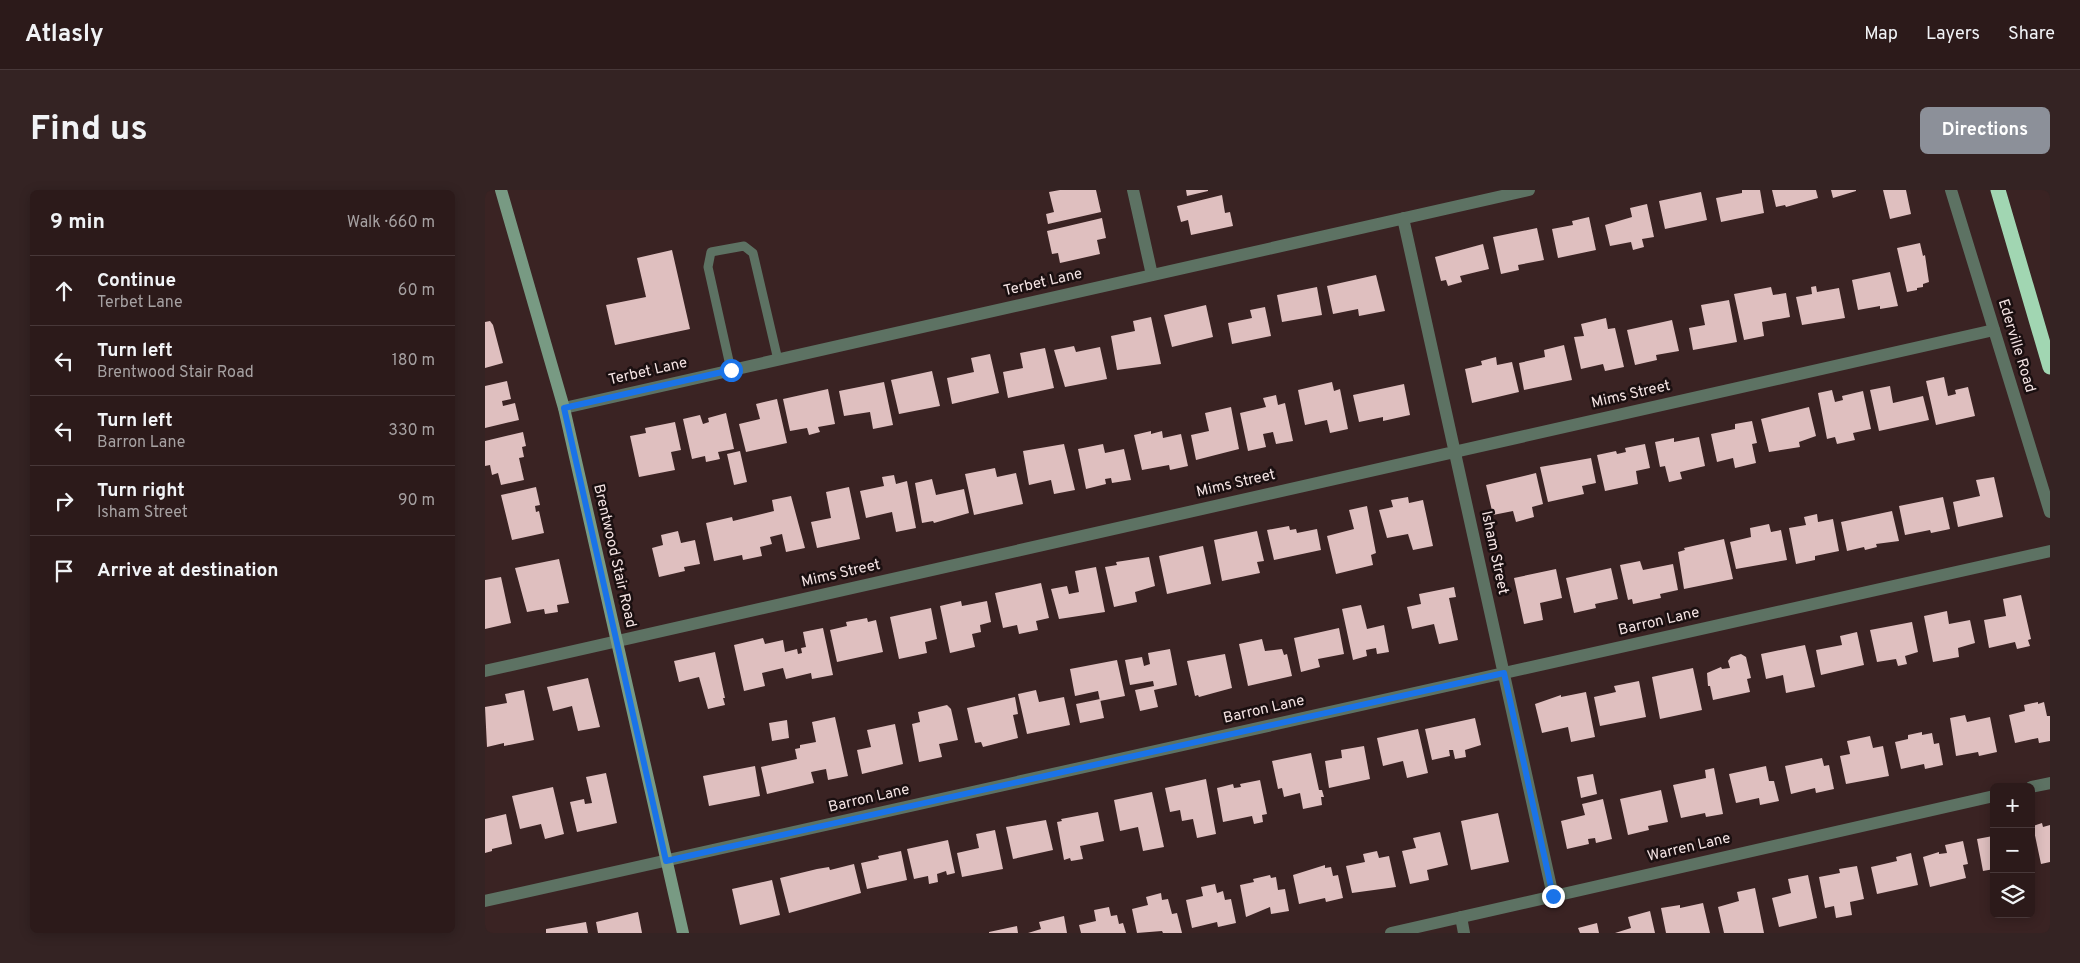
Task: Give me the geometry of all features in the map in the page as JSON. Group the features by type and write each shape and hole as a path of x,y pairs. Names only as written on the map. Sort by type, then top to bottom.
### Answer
{"highway":[{"path":"1998,190 2050,367"}],"main road":[{"name":"Brentwood Stair Road","path":"501,190 564,408 683,933"}],"street":[{"path":"1133,190 1152,275"},
{"name":"Terbet Lane","path":"564,408 1529,190"},
{"name":"Ederville Road","path":"1951,190 2050,512"},
{"name":"Isham Street","path":"1403,218 1553,896"},
{"name":"Mims Street","path":"485,670 1994,330"},
{"name":"Barron Lane","path":"485,901 2050,551"},
{"path":"2035,786 2050,783"},
{"name":"Warren Lane","path":"1391,933 1990,797"},
{"path":"1461,917 1464,933"}],"lane":[{"path":"731,370 708,267 711,252 744,246 753,253 778,360"}],"building":[{"path":"1060,190 1096,190 1101,212 1048,224 1046,214 1054,212 1049,192"},
{"path":"1186,190 1208,190 1208,191 1187,196"},
{"path":"1742,190 1760,190 1764,213 1721,222 1716,198 1742,193"},
{"path":"1772,190 1816,190 1818,198 1786,207 1785,205 1776,207"},
{"path":"1831,190 1856,190 1856,191 1833,198"},
{"path":"1883,190 1906,190 1911,214 1890,219"},
{"path":"1701,192 1707,220 1665,229 1659,201"},
{"path":"1222,195 1225,213 1230,212 1233,226 1191,235 1188,220 1181,222 1177,206"},
{"path":"1647,204 1654,237 1642,239 1644,247 1633,250 1631,242 1610,246 1605,225 1632,217 1630,208"},
{"path":"1589,217 1596,250 1558,258 1552,229 1573,225 1572,221"},
{"path":"1102,218 1106,238 1097,240 1100,254 1060,263 1058,253 1052,254 1047,231"},
{"path":"1537,228 1544,260 1518,265 1519,270 1501,274 1493,237"},
{"path":"1920,243 1923,256 1925,255 1929,282 1923,284 1923,287 1917,288 1917,290 1907,292 1897,248"},
{"path":"1483,244 1489,269 1460,276 1462,282 1448,286 1446,280 1441,281 1435,257"},
{"path":"672,250 690,329 615,345 606,305 646,297 637,258"},
{"path":"1890,272 1898,306 1880,309 1880,306 1858,310 1852,280"},
{"path":"1376,275 1385,311 1359,316 1358,309 1333,314 1327,286"},
{"path":"1816,286 1817,292 1839,288 1845,318 1802,325 1796,297 1812,294 1811,287"},
{"path":"1317,287 1322,315 1282,322 1277,295"},
{"path":"1771,287 1773,295 1786,293 1790,317 1762,322 1764,336 1744,340 1734,294"},
{"path":"1729,300 1737,342 1693,350 1689,328 1705,325 1701,305"},
{"path":"1206,305 1213,337 1172,347 1164,315"},
{"path":"1265,307 1271,336 1232,344 1228,323 1252,318 1250,310"},
{"path":"1151,317 1161,364 1117,370 1111,336 1135,331 1133,321"},
{"path":"1606,318 1608,329 1615,328 1624,367 1605,371 1603,364 1581,369 1574,337 1584,336 1581,324"},
{"path":"1672,320 1679,351 1656,355 1657,360 1635,365 1627,330"},
{"path":"490,321 493,325 503,363 485,368 485,322"},
{"path":"1564,345 1572,380 1524,390 1519,363 1545,357 1544,350"},
{"path":"1074,346 1076,352 1100,347 1107,379 1065,387 1054,350"},
{"path":"1045,348 1054,388 1008,398 1003,372 1023,368 1020,353"},
{"path":"990,354 999,393 952,404 947,378 974,372 971,358"},
{"path":"1496,357 1497,365 1512,362 1519,392 1472,403 1465,369 1482,365 1481,361"},
{"path":"932,371 940,406 899,414 891,380"},
{"path":"1944,377 1948,396 1956,394 1955,390 1968,387 1975,416 1936,425 1926,381"},
{"path":"507,381 511,399 502,401 503,406 515,403 519,420 485,428 485,386"},
{"path":"884,382 893,425 873,429 870,412 844,416 839,391"},
{"path":"1332,382 1334,391 1340,389 1348,429 1330,433 1327,420 1305,425 1298,390"},
{"path":"1404,384 1410,415 1383,421 1383,417 1359,422 1353,395"},
{"path":"1890,386 1893,403 1923,396 1929,420 1879,431 1870,390"},
{"path":"828,389 835,424 818,427 820,432 809,435 807,428 790,431 783,399"},
{"path":"1832,390 1835,402 1843,400 1842,396 1863,391 1871,429 1853,433 1855,440 1837,444 1835,437 1827,439 1818,393"},
{"path":"1276,395 1278,405 1285,403 1293,441 1276,444 1273,432 1263,434 1266,447 1248,451 1240,413 1266,407 1263,398"},
{"path":"777,399 787,443 746,452 739,424 760,419 756,404"},
{"path":"1231,407 1239,449 1196,460 1191,435 1209,431 1205,413"},
{"path":"1809,407 1816,436 1799,442 1800,447 1769,452 1761,419"},
{"path":"726,413 734,449 718,452 720,459 706,462 705,456 692,459 683,419 700,415 703,424 709,422 708,418"},
{"path":"1752,421 1757,443 1752,444 1756,463 1735,468 1733,458 1717,462 1711,434 1735,429 1735,424"},
{"path":"675,422 681,450 671,452 675,470 639,477 630,436 646,433 645,428"},
{"path":"1151,431 1151,434 1162,431 1163,438 1181,434 1188,466 1170,470 1169,465 1142,470 1134,435"},
{"path":"523,432 526,446 522,447 524,457 519,458 524,480 501,485 498,473 492,475 490,465 485,466 485,441"},
{"path":"1699,437 1705,466 1680,472 1682,479 1669,482 1665,466 1660,467 1655,442 1674,438 1674,442"},
{"path":"1064,444 1075,490 1054,494 1051,480 1029,485 1023,451"},
{"path":"1103,444 1105,453 1124,449 1131,480 1112,483 1111,478 1105,479 1106,484 1086,489 1078,449"},
{"path":"1645,444 1650,468 1636,471 1638,484 1605,491 1597,455 1616,451 1617,454 1626,452 1625,448"},
{"path":"740,451 747,482 734,485 727,454"},
{"path":"1591,458 1596,483 1582,486 1584,494 1548,502 1540,467"},
{"path":"995,468 997,477 1016,473 1023,504 974,515 965,474"},
{"path":"1536,473 1543,504 1532,507 1534,517 1516,522 1513,511 1493,515 1486,485"},
{"path":"894,475 896,484 907,481 916,528 896,532 892,512 866,518 860,491 884,486 882,477"},
{"path":"1994,477 2003,517 1958,527 1953,502 1980,496 1976,480"},
{"path":"932,479 936,495 964,489 969,513 934,523 933,521 922,523 915,483"},
{"path":"536,487 540,505 535,506 536,512 539,511 544,533 512,540 501,495"},
{"path":"849,487 860,539 817,548 811,522 831,518 826,492"},
{"path":"791,496 805,548 786,552 782,534 770,537 772,544 760,547 762,556 743,560 742,555 714,561 706,523 732,517 733,521 774,511 772,500"},
{"path":"1408,497 1409,503 1423,500 1433,546 1413,550 1408,534 1387,538 1379,510 1393,507 1391,500"},
{"path":"1943,497 1950,529 1931,533 1930,530 1905,535 1899,506"},
{"path":"1367,506 1376,553 1371,555 1373,565 1336,574 1327,536 1354,529 1349,510"},
{"path":"1892,511 1899,541 1876,544 1877,547 1865,550 1864,547 1847,551 1841,522"},
{"path":"1817,514 1818,522 1833,519 1839,551 1815,556 1815,560 1796,564 1789,528 1806,525 1804,517"},
{"path":"1769,524 1771,532 1781,530 1787,560 1736,569 1730,542 1751,537 1750,528"},
{"path":"1289,526 1290,530 1296,529 1297,533 1317,529 1321,550 1274,560 1267,530"},
{"path":"678,531 681,543 695,540 700,564 684,567 685,571 659,577 652,548 663,545 661,535"},
{"path":"1257,531 1264,561 1257,562 1260,573 1222,581 1214,540"},
{"path":"1724,539 1733,579 1684,589 1678,552 1685,550 1684,548"},
{"path":"1203,546 1211,584 1167,594 1159,556"},
{"path":"1149,557 1155,586 1135,592 1137,602 1114,607 1105,567 1117,565 1116,562"},
{"path":"559,559 569,603 557,605 558,612 545,614 544,609 527,612 515,568"},
{"path":"1640,561 1643,570 1673,564 1678,590 1660,594 1661,598 1633,604 1632,599 1628,600 1620,565"},
{"path":"1096,567 1105,612 1059,619 1051,589 1067,586 1069,594 1079,592 1075,571"},
{"path":"1611,568 1618,599 1595,604 1596,608 1574,613 1566,578"},
{"path":"1556,569 1562,598 1540,603 1543,620 1524,624 1514,578"},
{"path":"501,577 511,623 485,629 485,580"},
{"path":"1041,583 1049,618 1036,621 1038,630 1019,634 1017,625 1003,628 995,593"},
{"path":"1454,587 1456,597 1449,598 1458,640 1439,644 1434,624 1412,629 1407,607 1421,604 1419,594"},
{"path":"2021,595 2031,639 2028,640 2030,646 2017,649 2015,642 1989,648 1984,620 2006,616 2003,599"},
{"path":"961,601 962,606 987,601 991,622 980,625 981,632 972,634 975,647 950,653 940,606"},
{"path":"1361,605 1367,629 1384,625 1389,652 1377,654 1376,648 1366,650 1367,656 1353,660 1342,609"},
{"path":"931,608 937,639 925,642 927,653 899,659 890,617"},
{"path":"1947,611 1949,624 1970,620 1975,643 1958,648 1959,657 1933,662 1924,616"},
{"path":"867,618 868,622 876,620 883,652 837,662 830,630 847,626 846,622"},
{"path":"1912,622 1918,652 1905,656 1907,664 1898,666 1896,659 1877,662 1870,630"},
{"path":"823,628 833,675 812,679 811,673 786,679 783,668 762,673 765,686 744,691 734,645 763,638 765,644 783,640 785,652 797,649 798,654 802,653 801,648 806,647 803,632"},
{"path":"1339,628 1344,654 1318,659 1320,667 1301,672 1294,638"},
{"path":"1857,632 1864,665 1821,675 1816,650 1842,645 1840,636"},
{"path":"1262,639 1265,651 1282,649 1284,655 1287,654 1292,676 1248,686 1239,644"},
{"path":"1805,645 1815,687 1786,693 1783,675 1766,679 1761,654"},
{"path":"1170,649 1177,685 1154,690 1158,707 1140,711 1135,690 1154,686 1153,681 1130,685 1125,660 1142,657 1144,666 1150,664 1148,653"},
{"path":"715,652 725,705 708,709 699,677 679,682 674,661"},
{"path":"1225,654 1232,688 1199,697 1198,695 1195,696 1187,661"},
{"path":"1741,654 1746,657 1751,678 1747,679 1750,692 1713,700 1710,686 1708,686 1707,673 1721,667 1722,669 1730,668 1728,661 1731,657"},
{"path":"1117,660 1125,696 1100,701 1098,691 1075,696 1070,669"},
{"path":"1693,668 1702,710 1660,719 1652,677"},
{"path":"588,678 600,727 578,731 572,706 553,711 547,687"},
{"path":"1639,681 1646,717 1600,726 1594,697 1616,692 1614,686"},
{"path":"524,690 534,740 504,746 504,743 487,747 485,707 507,703 505,694"},
{"path":"1036,690 1039,702 1064,697 1070,725 1027,734 1018,694"},
{"path":"1586,692 1595,737 1571,742 1568,727 1542,733 1535,704 1561,695 1561,697"},
{"path":"1015,697 1018,714 1013,715 1018,738 983,747 981,742 975,743 967,708"},
{"path":"1100,699 1104,718 1080,723 1076,704"},
{"path":"2038,702 2038,704 2044,702 2047,716 2050,716 2050,741 2039,743 2038,738 2015,743 2009,715 2025,711 2024,705"},
{"path":"947,705 951,709 958,740 939,744 942,757 919,762 912,724 920,722 918,712"},
{"path":"1965,715 1967,722 1990,717 1997,752 1979,756 1978,752 1956,756 1950,718"},
{"path":"835,717 848,776 828,780 826,769 811,772 814,783 767,794 761,767 797,759 795,749 800,748 800,745 816,742 812,722"},
{"path":"1475,718 1481,745 1465,750 1466,757 1455,759 1453,750 1449,750 1450,756 1432,760 1425,729"},
{"path":"787,720 789,738 772,741 769,723"},
{"path":"895,724 903,764 862,774 857,750 871,747 867,730"},
{"path":"1418,729 1428,773 1407,778 1403,761 1383,766 1377,738"},
{"path":"1922,732 1922,735 1932,733 1934,744 1939,743 1943,765 1925,769 1924,764 1901,769 1895,742 1908,739 1908,735"},
{"path":"1870,736 1873,748 1883,746 1889,776 1846,784 1840,756 1850,754 1847,741"},
{"path":"1364,746 1370,779 1329,788 1325,761 1342,758 1341,750"},
{"path":"1311,753 1319,790 1322,790 1324,797 1321,797 1322,805 1303,809 1300,793 1284,797 1282,788 1278,789 1272,761"},
{"path":"1822,758 1824,766 1829,765 1834,789 1816,793 1815,788 1791,794 1785,766"},
{"path":"755,766 760,796 709,806 703,776"},
{"path":"1766,766 1769,781 1774,781 1779,801 1760,805 1759,798 1736,803 1729,774"},
{"path":"1714,768 1723,814 1706,817 1705,813 1681,818 1673,785 1706,778 1705,770"},
{"path":"606,773 617,823 577,832 570,802 584,799 585,804 592,803 586,777"},
{"path":"1593,774 1597,794 1581,798 1577,777"},
{"path":"1206,779 1216,834 1197,838 1193,819 1182,821 1180,810 1170,812 1165,788"},
{"path":"1260,780 1267,814 1262,815 1263,822 1254,824 1252,816 1223,822 1217,788 1233,784 1234,788 1241,787 1240,784"},
{"path":"553,787 564,834 545,839 541,824 520,829 512,796"},
{"path":"1661,790 1668,822 1648,826 1649,830 1628,835 1620,799"},
{"path":"1152,792 1164,847 1143,851 1138,827 1120,831 1114,800"},
{"path":"1603,799 1612,839 1596,843 1595,838 1588,839 1589,844 1567,849 1561,821 1585,815 1582,804"},
{"path":"1098,812 1104,841 1080,846 1083,859 1071,861 1070,858 1064,860 1057,822 1062,821 1061,819"},
{"path":"1498,813 1509,862 1471,870 1461,821"},
{"path":"506,814 512,844 492,849 492,851 485,853 485,819"},
{"path":"1046,820 1053,850 1013,859 1006,827"},
{"path":"2042,823 2043,827 2050,825 2050,862 2041,864 2035,836 2035,825"},
{"path":"995,830 1003,869 962,877 957,853 979,848 976,834"},
{"path":"1440,832 1448,865 1427,870 1429,880 1410,884 1402,851 1416,848 1413,838"},
{"path":"1990,837 1990,870 1983,871 1977,839"},
{"path":"948,840 955,873 947,875 946,871 937,874 938,882 929,884 928,876 914,879 907,849"},
{"path":"1963,841 1968,864 1963,865 1966,878 1930,887 1923,857 1939,852 1939,854 1947,853 1945,845"},
{"path":"901,851 907,880 867,889 861,863 879,859 878,856"},
{"path":"1377,851 1379,858 1389,856 1396,887 1352,893 1346,866 1365,862 1363,854"},
{"path":"1911,853 1918,885 1877,894 1871,867 1897,861 1896,857"},
{"path":"854,864 861,893 789,913 780,878 817,869 829,867 830,870"},
{"path":"1325,865 1325,868 1331,867 1333,876 1338,875 1343,898 1326,902 1325,898 1299,904 1293,875"},
{"path":"1857,866 1864,899 1850,902 1852,915 1836,918 1834,906 1825,908 1819,877 1840,873 1839,869"},
{"path":"1270,875 1271,878 1276,877 1278,890 1285,889 1289,911 1271,914 1270,907 1246,917 1240,885 1254,882 1253,879"},
{"path":"1808,875 1817,918 1779,927 1772,898 1791,893 1788,879"},
{"path":"772,880 780,915 740,925 732,889"},
{"path":"1215,884 1217,893 1223,891 1225,900 1231,899 1236,923 1218,927 1217,922 1192,928 1186,900 1203,896 1201,887"},
{"path":"1755,888 1764,933 1724,933 1718,907 1739,901 1737,892"},
{"path":"1161,893 1162,900 1168,899 1172,914 1177,913 1182,933 1163,933 1162,931 1137,933 1132,909 1148,905 1146,897"},
{"path":"1703,903 1710,933 1666,933 1661,908 1680,905 1680,908"},
{"path":"1109,907 1111,916 1117,915 1119,924 1123,923 1126,933 1081,933 1079,925 1096,921 1094,910"},
{"path":"1650,911 1655,933 1615,933 1631,928 1628,917"},
{"path":"638,912 642,933 598,933 596,922"},
{"path":"1064,916 1067,933 1028,933 1041,929 1039,922"},
{"path":"586,922 588,933 546,933 546,929"},
{"path":"1597,923 1599,933 1580,933 1578,928"},
{"path":"1017,926 1018,933 989,933 989,932"}],"route":[{"path":"731,370 564,408 666,861 1504,673 1553,896"}]}
